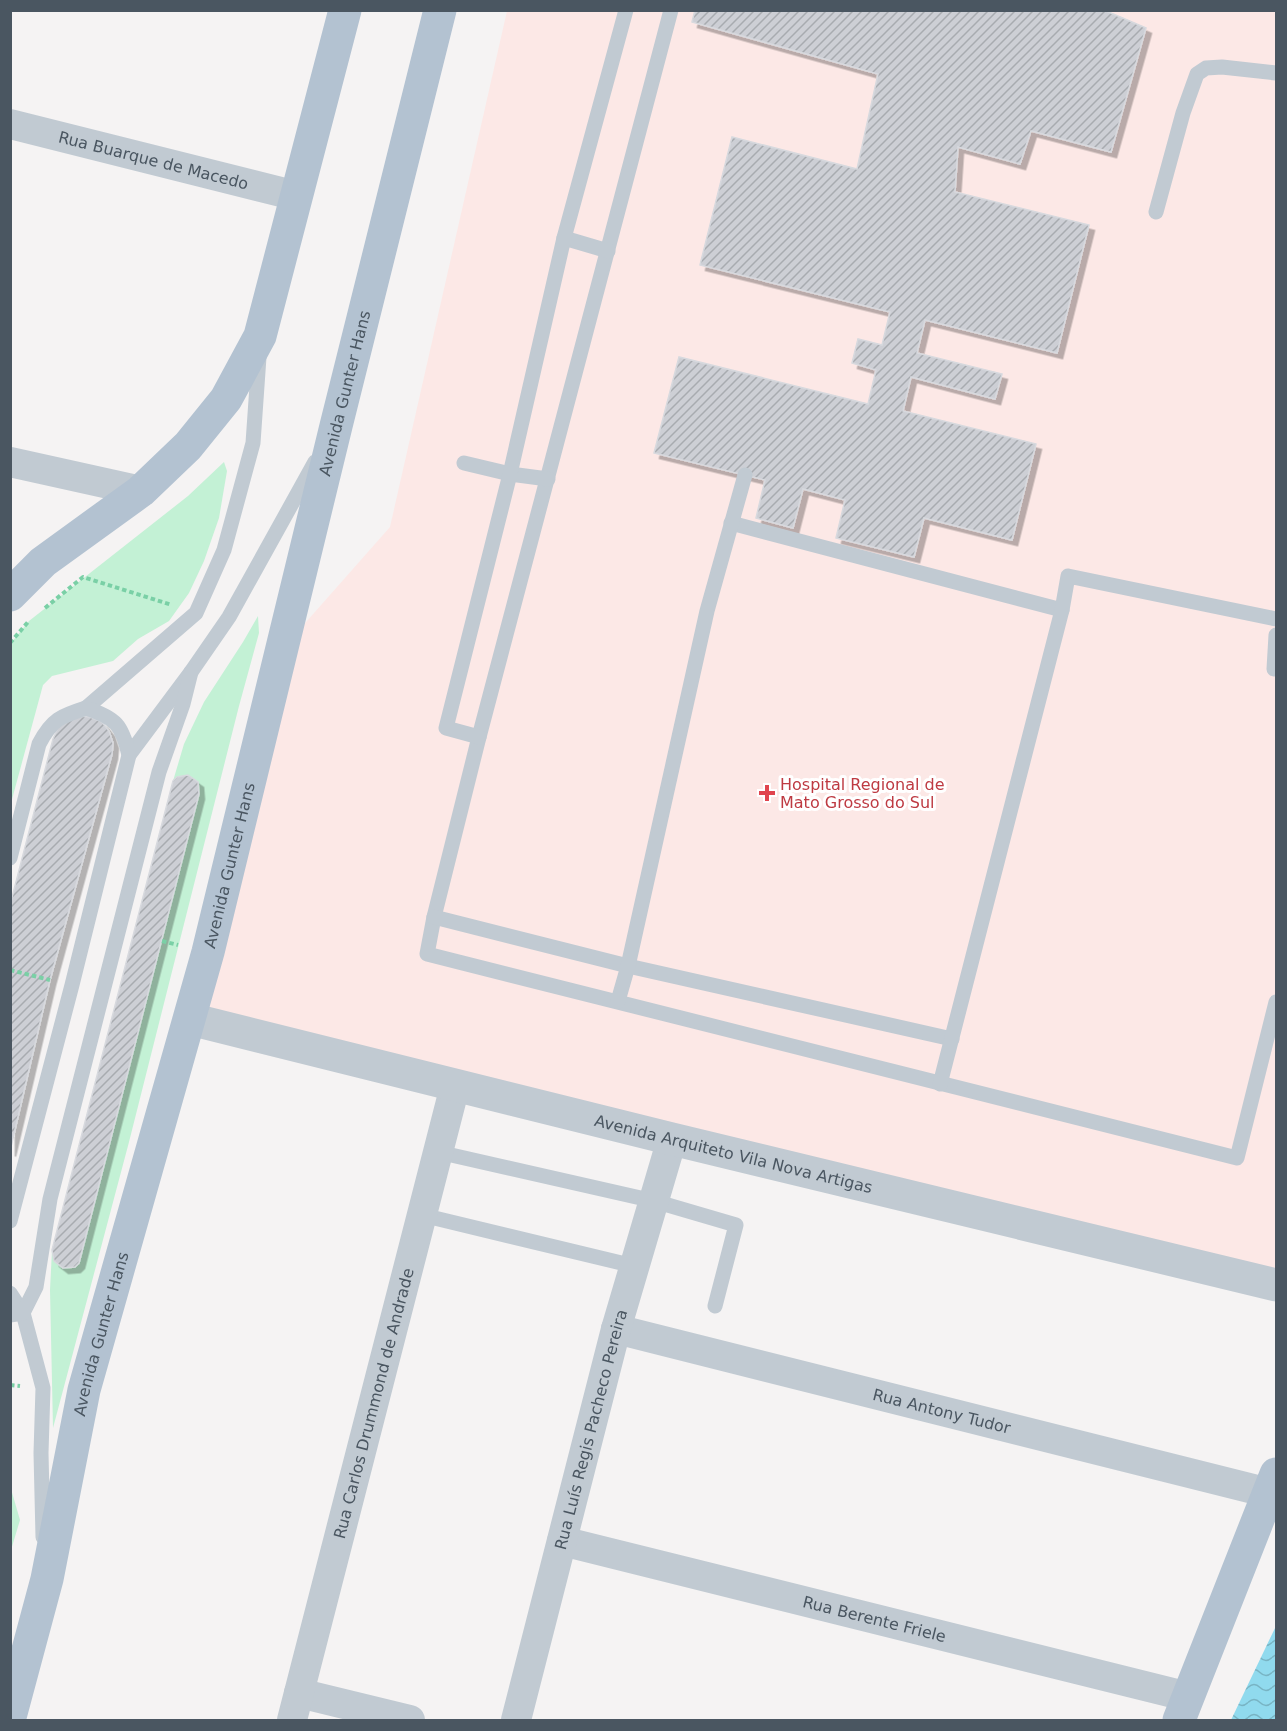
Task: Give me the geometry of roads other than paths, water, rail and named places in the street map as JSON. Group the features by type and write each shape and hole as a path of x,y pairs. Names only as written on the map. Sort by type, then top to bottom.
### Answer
{"main road":[{"path":"20,608 43,562 141,491 188,446 226,399 260,336 345,10"},
{"name":"Avenida Gunter Hans","path":"10,1717 46,1579 84,1390 190,1019 440,10"},
{"path":"1184,1709 1273,1483"}],"street":[{"name":"Rua Buarque de Macedo","path":"10,124 297,196"},
{"path":"10,462 141,491"},
{"name":"Avenida Arquiteto Vila Nova Artigas","path":"190,1019 455,1086 1276,1285"},
{"name":"Rua Carlos Drummond de Andrade","path":"296,1707 455,1086"},
{"name":"Rua Luís Regis Pacheco Pereira","path":"516,1720 616,1329 672,1139"},
{"name":"Rua Antony Tudor","path":"616,1329 1273,1483"},
{"name":"Rua Berente Friele","path":"562,1540 1184,1709"},
{"path":"296,1707 410,1720"}],"lane":[{"path":"479,737 446,728 510,474 564,238 626,10"},
{"path":"654,10 670,12 479,737 434,917 427,954 1237,1158 1276,1002"},
{"path":"1156,212 1183,113 1197,74 1206,68 1222,67 1276,73"},
{"path":"564,238 608,251"},
{"path":"10,858 39,744 47,728 61,716 87,708 196,613 224,550 253,443 260,336"},
{"path":"10,1221 72,986 129,755 229,617 336,426"},
{"path":"464,463 510,474 548,479"},
{"path":"618,1001 628,966 707,611 745,475"},
{"path":"731,523 1062,610"},
{"path":"940,1084 1062,610 1068,576 1276,619"},
{"path":"1276,635 1274,669 1276,669"},
{"path":"16,1314 36,1287 50,1199 159,772 183,704 191,672"},
{"path":"87,708 116,721 124,735 129,755"},
{"path":"434,917 628,966 952,1039"},
{"path":"438,1152 654,1202 736,1226 715,1306"},
{"path":"422,1215 634,1266"},
{"path":"10,1293 43,1388 41,1465 46,1579"}],"water":[{"path":"1276,1626 1276,1720 1231,1720"}],"place":[{"name":"Hospital Regional de Mato Grosso do Sul","path":"767,793"}]}
